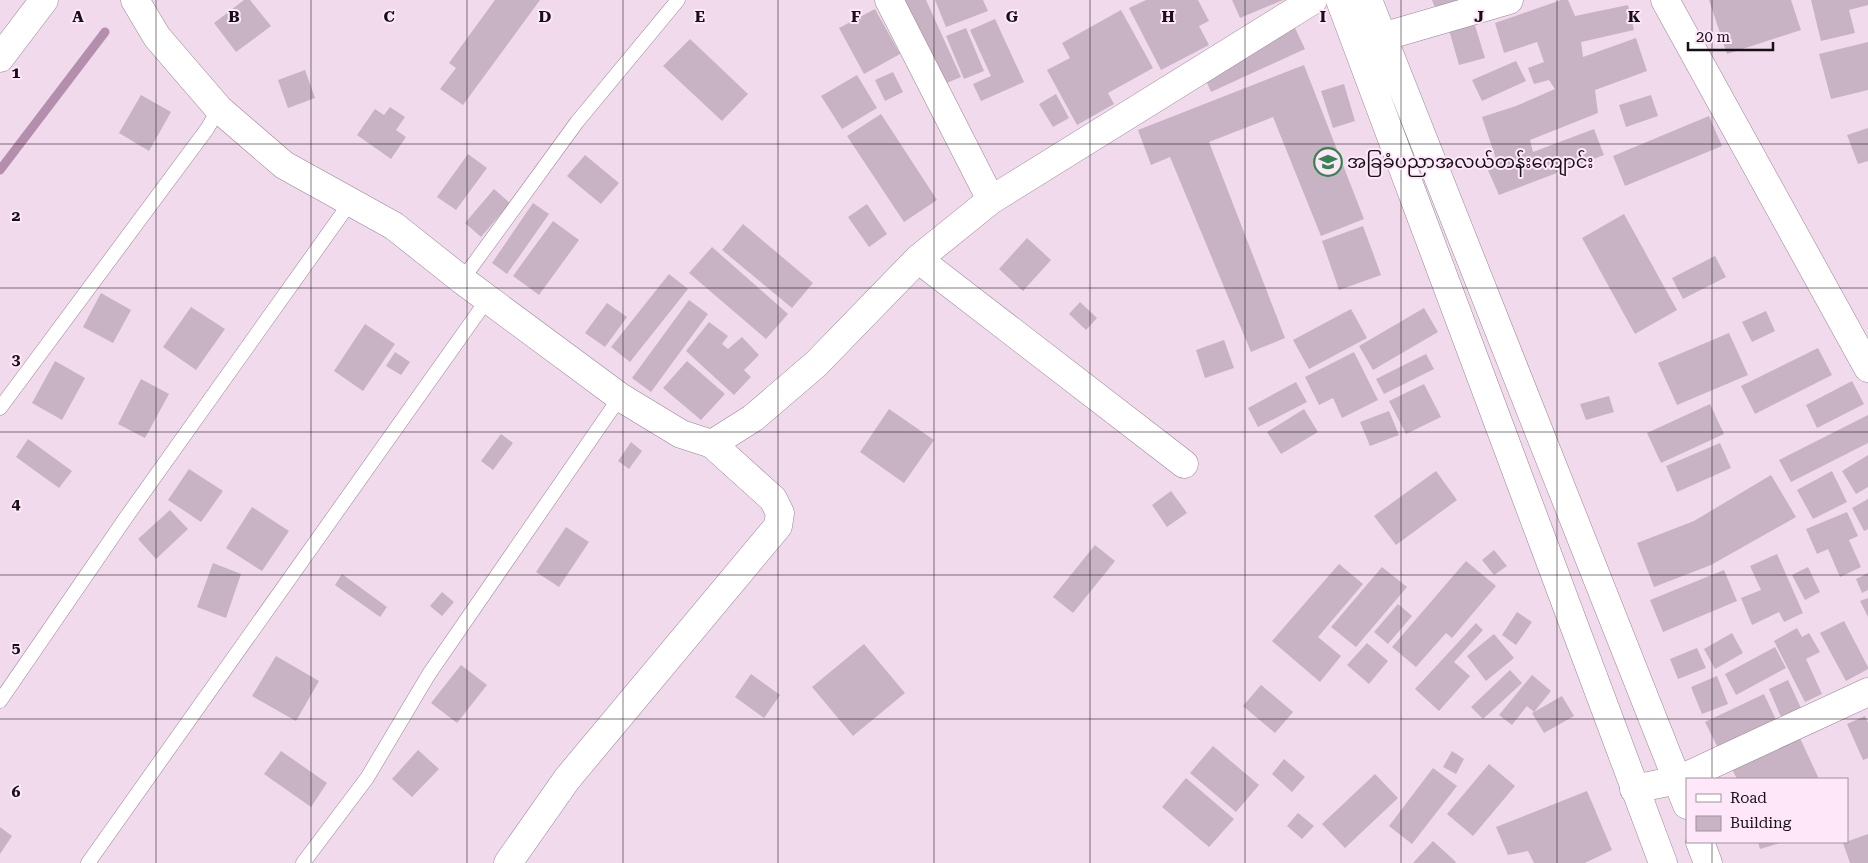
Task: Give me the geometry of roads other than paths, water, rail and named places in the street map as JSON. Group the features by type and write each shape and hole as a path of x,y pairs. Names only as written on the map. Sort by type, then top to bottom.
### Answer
{"street":[{"path":"0,58 44,0"},
{"path":"135,0 157,37 218,109 284,165 352,200 394,226 487,300 620,397 681,434 712,444 774,499 780,513 778,526 567,779 518,859"},
{"path":"889,0 991,200"},
{"path":"712,444 754,418 816,364 918,259 991,200 1313,0"},
{"path":"1340,0 1663,863"},
{"path":"1368,0 1686,802"},
{"path":"1382,37 1509,0"},
{"path":"1664,0 1868,368"},
{"path":"918,259 1184,464"},
{"path":"1634,789 1678,780 1868,692"},
{"path":"1700,843 1708,863"}],"lane":[{"path":"462,280 577,122 678,0"},
{"path":"0,408 207,129 218,109"},
{"path":"0,701 127,516 352,200"},
{"path":"88,863 487,300"},
{"path":"303,863 367,778 429,674 620,397"}],"waterway":[{"path":"0,170 105,32"}],"place":[{"name":"အခြခံပညာအလယ်တန်းကျောင်း","path":"1328,162"}]}
